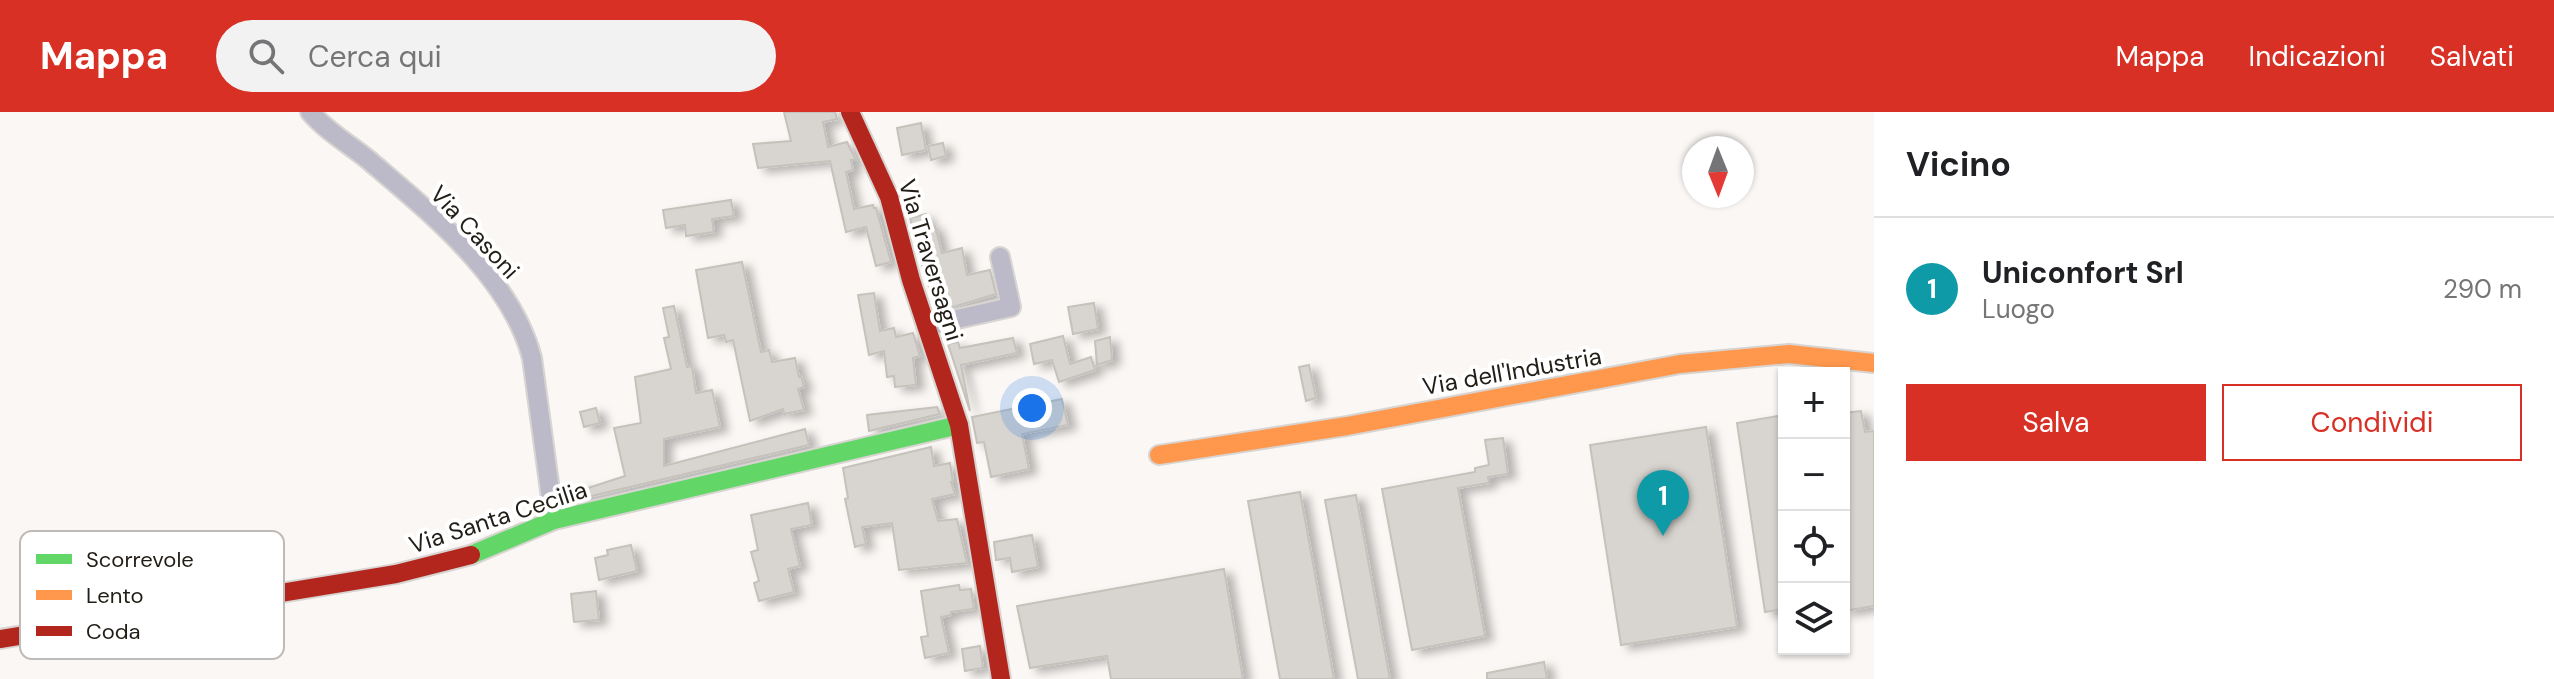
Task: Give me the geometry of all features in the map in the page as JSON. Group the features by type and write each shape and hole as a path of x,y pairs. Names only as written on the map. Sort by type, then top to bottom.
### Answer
{"street":[{"name":"Via Casoni","path":"310,112 370,161 454,238 487,274 512,309 532,358 554,520"},
{"name":"Via Traversagni","path":"850,112 889,197 926,326 959,425"},
{"path":"926,326 1011,307 1000,257"},
{"name":"Via dell'Industria","path":"1159,455 1347,426 1680,364 1789,354 1874,363"},
{"name":"Via Santa Cecilia","path":"284,592 396,574 475,554 554,520 959,425"},
{"path":"959,425 1001,679"},
{"name":"Via Santa Cecilia","path":"0,639 20,636"}],"building":[{"path":"784,112 835,112 837,119 823,122 828,147 847,142 856,160 851,160 853,170 846,172 854,209 873,205 876,208 891,262 876,266 866,227 846,232 830,161 758,168 753,144 791,141"},
{"path":"921,123 926,150 902,155 897,128"},
{"path":"943,143 946,156 931,160 928,146"},
{"path":"731,200 734,216 712,219 714,232 686,236 685,225 666,228 663,210"},
{"path":"926,214 929,227 935,226 942,253 962,248 967,275 990,270 996,294 940,311 938,298 933,297 925,276 910,218"},
{"path":"742,262 761,352 769,350 772,362 795,358 804,387 798,389 804,410 784,414 783,409 750,421 733,340 726,342 724,335 708,338 696,270"},
{"path":"874,293 880,331 894,328 896,337 913,333 920,356 913,358 916,385 895,387 894,376 887,377 884,351 869,355 858,295"},
{"path":"1094,303 1098,329 1073,334 1068,307"},
{"path":"674,306 687,367 692,366 696,393 712,390 720,427 664,439 664,466 805,429 809,445 566,502 562,491 583,484 585,489 625,476 614,428 641,423 635,377 671,369 664,338 669,337 663,308"},
{"path":"1063,336 1070,364 1091,357 1095,370 1059,382 1052,360 1034,364 1030,344"},
{"path":"1110,337 1112,360 1097,365 1095,341"},
{"path":"1013,338 1017,353 961,365 970,411 948,344 958,342 960,348"},
{"path":"1309,365 1316,398 1306,401 1299,367"},
{"path":"1062,399 1068,425 1022,434 1029,469 991,477 984,442 977,443 972,417"},
{"path":"937,407 940,414 869,431 867,415"},
{"path":"596,408 600,423 584,427 580,412"},
{"path":"1861,411 1865,432 1874,431 1874,606 1850,610 1850,439 1850,412"},
{"path":"1778,416 1778,610 1765,612 1737,423"},
{"path":"1706,427 1737,627 1621,645 1590,445"},
{"path":"1503,438 1508,474 1488,477 1489,483 1458,488 1485,636 1412,650 1382,489 1475,472 1475,468 1489,465 1485,440"},
{"path":"931,447 934,466 950,463 955,494 932,499 938,521 957,519 967,563 899,570 892,523 862,527 866,544 855,547 845,499 848,498 843,468"},
{"path":"1300,492 1334,679 1280,679 1270,624 1248,501"},
{"path":"1356,495 1390,679 1358,679 1325,500"},
{"path":"808,503 812,525 791,529 800,566 788,569 794,592 759,601 754,583 759,581 751,552 758,550 751,515"},
{"path":"1032,535 1038,567 1012,572 1010,558 996,560 994,542"},
{"path":"631,545 637,571 599,580 595,558 608,555 607,550"},
{"path":"1224,569 1243,679 1111,679 1107,656 1030,668 1017,606"},
{"path":"959,585 960,590 971,589 974,609 951,612 951,615 941,617 949,653 925,658 921,637 928,636 921,591"},
{"path":"596,591 599,620 574,622 571,594"},
{"path":"980,646 983,668 965,671 962,649"},
{"path":"1544,662 1547,679 1487,679 1487,673"}],"traffic: fast":[{"path":"471,555 554,520 959,425"}],"traffic: slow":[{"path":"1159,455 1347,426 1680,364 1789,354 1874,363"}],"traffic: jam":[{"path":"850,112 889,197 911,280 959,425 1001,679"},
{"path":"284,592 396,574 471,555"},
{"path":"0,639 20,636"}],"place":[{"name":"Uniconfort Srl","path":"1663,536"}]}
